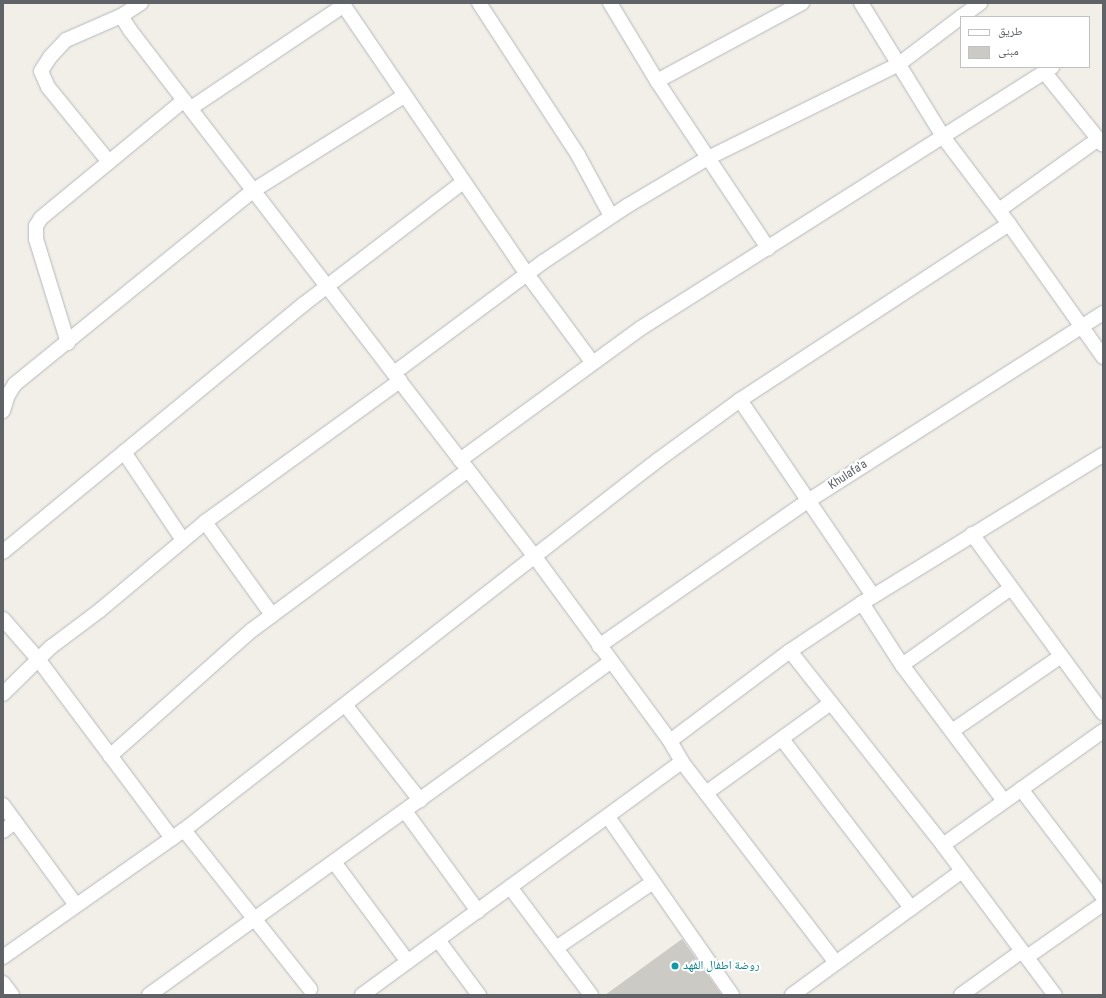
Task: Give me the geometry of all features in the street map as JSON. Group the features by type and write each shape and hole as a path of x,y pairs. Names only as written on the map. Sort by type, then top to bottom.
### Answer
{"street":[{"path":"109,162 48,87 41,72 50,57 66,40 122,16 141,3"},
{"path":"479,3 578,155 612,216"},
{"path":"610,3 657,81 768,248"},
{"path":"657,81 802,3"},
{"path":"861,3 944,138 999,210 1103,357"},
{"path":"962,16 980,3"},
{"path":"68,343 36,239 36,226 41,218 109,162 187,104 343,4 463,182 527,274 592,362"},
{"path":"122,16 187,104 534,557 610,662 670,741 682,762 836,963"},
{"path":"3,694 38,659 205,522 397,377 527,274 612,216 708,158 899,64 960,18"},
{"path":"110,756 199,675 272,615 464,465 592,362 768,248 944,138 1049,70 1100,142 999,210"},
{"path":"3,411 8,395 15,384 68,343 254,190 404,96"},
{"path":"3,552 327,287 463,182"},
{"path":"3,958 184,830 346,706 534,557 740,400 1009,224"},
{"name":"Khulafa'a","path":"599,646 808,501 1103,313"},
{"path":"740,400 808,501 867,599 902,665 1004,801"},
{"path":"124,452 183,540"},
{"path":"670,741 790,651 867,599 1103,455"},
{"path":"205,522 272,615"},
{"path":"972,534 1103,713"},
{"path":"902,665 1011,588"},
{"path":"3,619 38,659 172,838"},
{"path":"790,651 942,845 1055,995"},
{"path":"952,731 1061,656"},
{"path":"149,995 254,917 406,811 610,662"},
{"path":"706,793 831,703"},
{"path":"346,706 420,800"},
{"path":"942,845 1103,730"},
{"path":"782,739 911,908"},
{"path":"362,995 682,762"},
{"path":"1021,789 1103,897"},
{"path":"3,805 76,905"},
{"path":"406,811 478,911"},
{"path":"608,816 732,995"},
{"path":"3,831 15,822"},
{"path":"184,830 310,989"},
{"path":"334,862 408,962"},
{"path":"792,995 962,871"},
{"path":"556,948 653,882"},
{"path":"510,887 591,995"},
{"path":"961,995 1103,904"},
{"path":"438,940 480,995"},
{"path":"3,983 12,995"}],"building":[{"name":"روضة اطفال الفهد","path":"682,939 722,995 605,995"}],"place":[{"name":"روضة اطفال الفهد","path":"675,966"}]}
